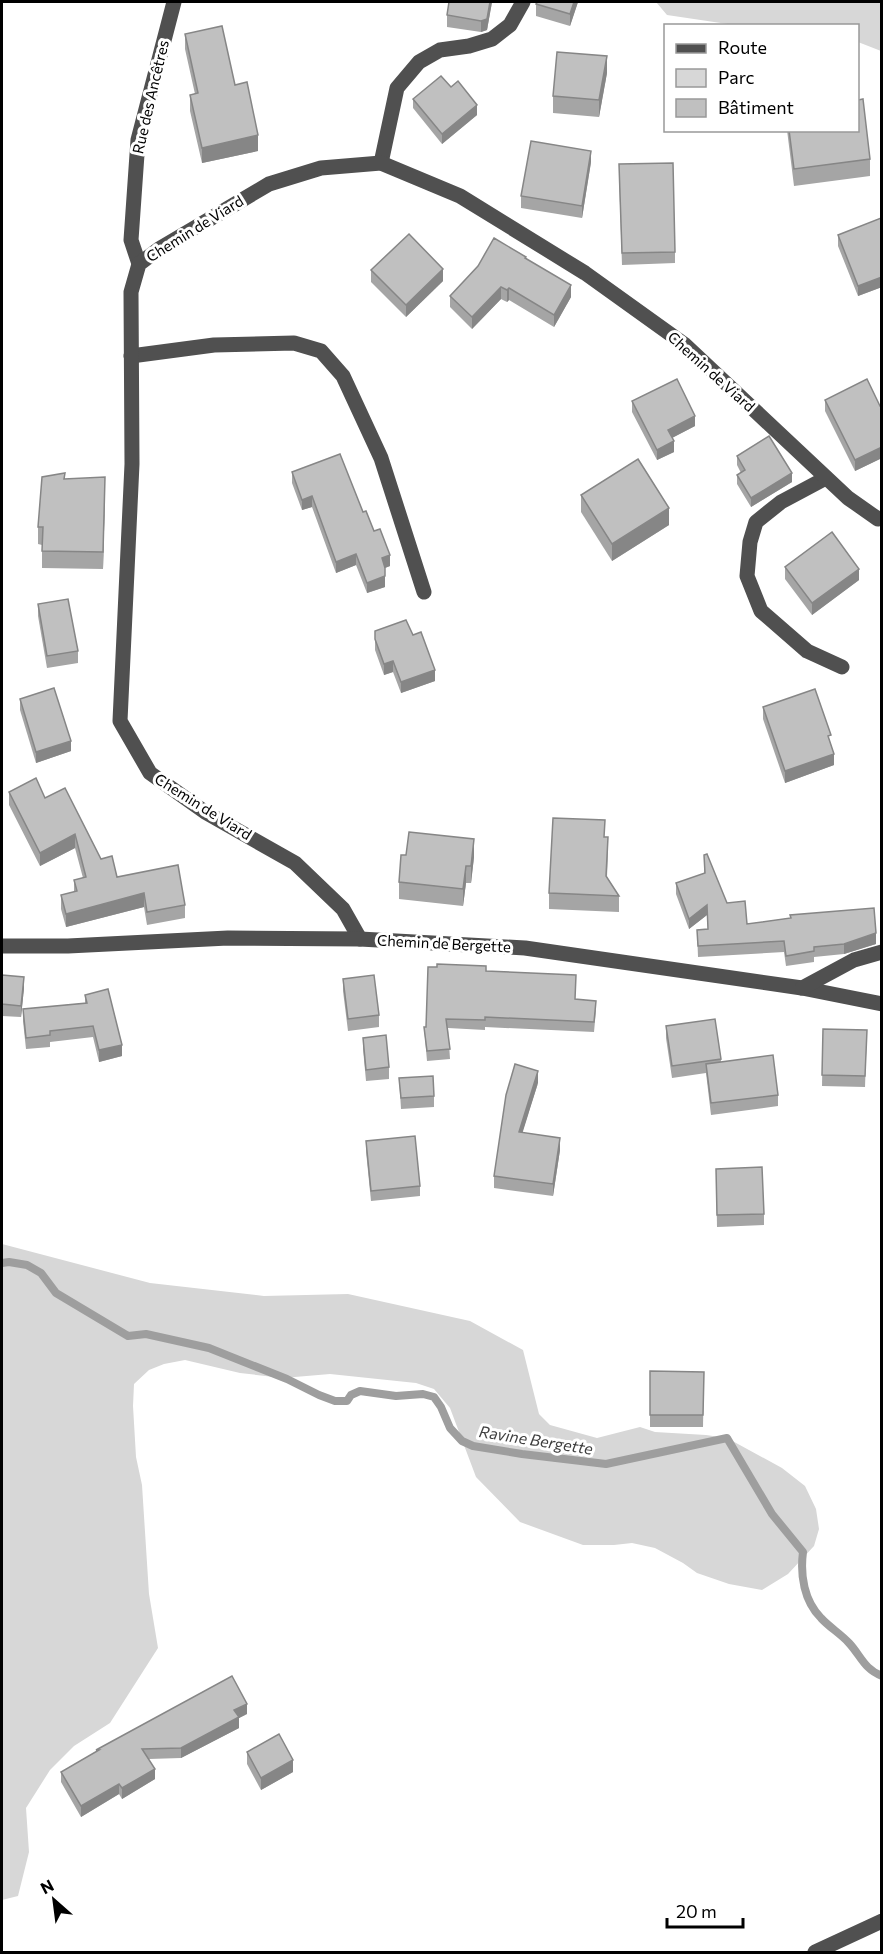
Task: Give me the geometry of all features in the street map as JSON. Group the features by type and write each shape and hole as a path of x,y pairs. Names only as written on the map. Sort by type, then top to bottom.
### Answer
{"street":[{"name":"Rue des Ancêtres","path":"140,264 132,240 138,140 174,2"},
{"path":"381,163 397,88 419,62 440,50 469,46 492,39 510,25 523,2"},
{"name":"Chemin de Viard","path":"360,939 343,909 295,863 205,812 150,773 120,721 132,464 131,292 140,264 159,249 269,184 321,168 381,163 460,196 585,273 684,344 848,498 878,519 882,518"},
{"path":"131,356 214,345 294,343 321,351 344,376 381,458 424,592"},
{"path":"826,478 781,502 756,522 750,542 747,576 761,611 807,651 842,667"},
{"name":"Chemin de Bergette","path":"2,946 68,946 228,938 360,939 525,948 802,988 882,1004"},
{"path":"802,988 854,960 882,952"},
{"path":"815,1953 882,1922"}],"green space":[{"path":"656,2 881,2 881,51 859,42 859,24 728,24 667,15"},
{"path":"2,1244 150,1283 264,1296 348,1294 470,1321 523,1350 539,1414 550,1425 597,1438 640,1427 655,1432 727,1438 782,1468 805,1486 816,1509 819,1529 814,1546 788,1574 762,1590 729,1584 697,1573 655,1548 632,1543 583,1545 520,1522 476,1477 450,1408 434,1389 416,1383 330,1374 283,1378 240,1373 185,1360 149,1370 134,1384 133,1406 136,1457 142,1485 149,1594 158,1648 110,1723 74,1746 50,1770 26,1808 29,1852 18,1896 2,1900"}],"building":[{"path":"449,2 490,2 487,19 481,21 447,15"},
{"path":"537,2 574,2 570,14 536,4"},
{"path":"222,26 235,85 247,82 258,135 202,148 190,95 198,93 185,34"},
{"path":"557,52 607,56 599,100 553,96"},
{"path":"441,76 451,87 458,81 477,105 442,134 413,99"},
{"path":"863,99 870,159 794,169 789,132 859,132 859,100"},
{"path":"531,141 591,151 582,206 521,196"},
{"path":"673,163 675,252 622,253 619,164"},
{"path":"881,218 882,277 858,286 838,235"},
{"path":"409,234 443,269 406,305 371,270"},
{"path":"494,238 571,285 554,315 509,288 507,290 501,287 472,317 450,296 478,266"},
{"path":"677,379 695,416 668,430 674,441 657,450 632,401"},
{"path":"867,379 880,406 882,405 882,447 855,460 825,400"},
{"path":"769,436 792,473 751,498 737,475 745,470 737,456"},
{"path":"340,454 363,512 366,511 374,531 380,529 390,555 382,558 385,576 367,583 356,554 336,562 312,496 302,500 292,472"},
{"path":"638,459 669,508 612,544 581,495"},
{"path":"65,473 64,479 105,477 103,552 42,551 43,527 38,527 42,477"},
{"path":"832,532 859,569 812,603 785,567"},
{"path":"68,599 78,651 47,656 38,604"},
{"path":"406,620 413,635 421,632 435,670 401,682 393,661 384,664 375,639 375,631"},
{"path":"54,688 71,741 36,752 20,699"},
{"path":"815,689 831,735 828,736 834,754 785,771 763,707"},
{"path":"36,778 45,798 65,788 101,859 112,856 117,877 178,865 185,905 147,912 144,893 66,914 61,895 77,891 74,880 86,877 75,834 40,853 9,792"},
{"path":"553,818 605,820 604,837 608,837 606,876 619,896 549,893"},
{"path":"409,832 474,839 471,866 466,866 463,889 399,882 401,855 406,855"},
{"path":"707,854 727,903 745,901 747,924 791,918 790,915 874,908 876,933 844,944 814,947 814,951 786,956 784,941 698,946 697,930 708,929 707,905 689,919 676,883 705,873 704,855"},
{"path":"437,964 486,966 486,971 576,975 575,999 596,1001 594,1022 485,1017 485,1020 446,1019 450,1049 427,1051 424,1027 426,1027 428,967 437,967"},
{"path":"2,975 24,977 21,1006 2,1004"},
{"path":"374,975 379,1015 348,1019 343,979"},
{"path":"108,989 122,1045 99,1050 93,1026 50,1031 50,1035 26,1038 23,1009 87,1003 85,995"},
{"path":"715,1019 721,1059 672,1066 666,1026"},
{"path":"823,1029 867,1030 865,1076 822,1075"},
{"path":"386,1035 389,1067 366,1070 363,1038"},
{"path":"773,1055 778,1095 711,1103 706,1064"},
{"path":"515,1064 538,1071 519,1132 560,1138 553,1184 494,1176 506,1095"},
{"path":"433,1076 434,1096 401,1098 399,1078"},
{"path":"415,1136 420,1186 371,1191 366,1141"},
{"path":"762,1167 764,1214 717,1215 716,1169"},
{"path":"650,1371 704,1372 703,1415 650,1415"},
{"path":"232,1676 247,1704 234,1710 239,1717 181,1748 142,1749 155,1769 122,1788 119,1784 81,1806 61,1772 99,1750 96,1750"},
{"path":"279,1734 293,1760 261,1778 247,1752"}],"waterway":[{"name":"Ravine Bergette","path":"2,1263 27,1265 41,1273 56,1293 128,1336 146,1334 209,1348 335,1401 347,1401 351,1395 360,1391 396,1396 423,1394 434,1397 450,1428 462,1441 473,1446 606,1464 727,1438 772,1514 803,1552 804,1587 815,1611 849,1643 867,1666 882,1676"}]}
